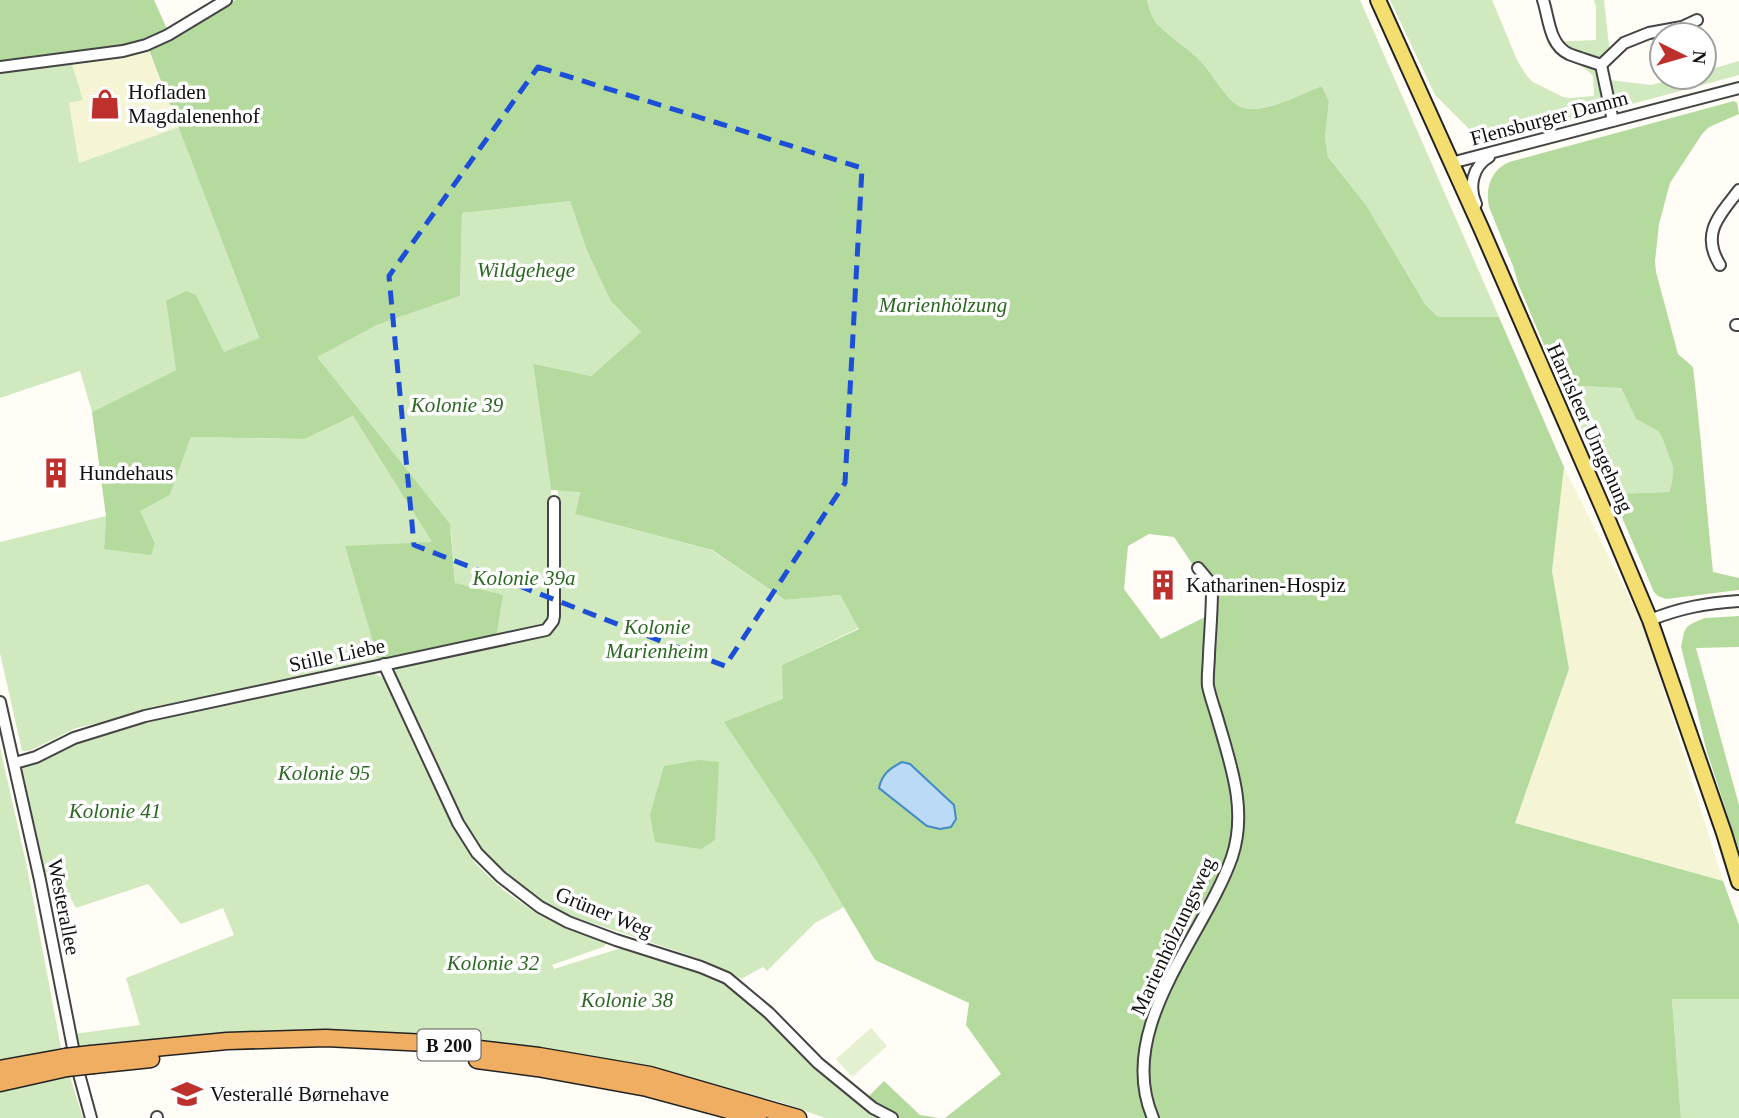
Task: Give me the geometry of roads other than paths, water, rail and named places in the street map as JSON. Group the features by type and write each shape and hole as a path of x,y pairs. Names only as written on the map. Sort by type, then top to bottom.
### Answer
{"highway":[{"name":"B 200","path":"0,1069 66,1063 227,1041 326,1038 427,1042 539,1056 650,1075 798,1118"},
{"name":"B 200","path":"93,1059 231,1050 328,1049 427,1053 537,1068 647,1088 758,1118"},
{"name":"B 200","path":"0,1083 66,1063"}],"main road":[{"name":"Harrisleer Umgehung","path":"1378,0 1650,620 1739,882"}],"street":[{"path":"0,67 123,51 146,45 226,0"},
{"path":"1543,0 1552,36 1559,47 1570,54 1601,65"},
{"path":"1601,65 1624,43 1649,33 1682,27 1697,20"},
{"path":"1601,65 1613,121"},
{"name":"Flensburger Damm","path":"1451,163 1739,88"},
{"path":"1495,262 1492,239 1472,190 1477,168 1483,160 1498,152"},
{"path":"1720,265 1713,253 1711,239 1717,219 1739,190"},
{"name":"Stille Liebe","path":"15,763 36,757 74,738 145,716 547,630 554,616 554,502"},
{"name":"Marienhölzungsweg","path":"1153,1118 1143,1081 1144,1049 1161,999 1223,879 1232,855 1239,819 1236,784 1208,685 1212,590 1198,568"},
{"path":"1650,620 1680,608 1739,601"},
{"name":"Grüner Weg","path":"384,664 458,823 477,853 501,877 540,907 568,922 727,978 769,1013 818,1063 873,1108 892,1118"},
{"name":"Westerallee","path":"0,702 40,880 76,1063 91,1118"}],"water":[{"path":"902,762 910,764 954,805 956,819 951,827 940,829 927,826 879,788 887,772"}],"place":[{"name":"Hofladen Magdalenenhof","path":"105,104"},
{"name":"Hundehaus","path":"56,473"},
{"name":"Katharinen-Hospiz","path":"1163,585"},
{"name":"Vesterallé Børnehave","path":"187,1094"}],"park label":[{"name":"Wildgehege","path":"526,270"},
{"name":"Marienhölzung","path":"943,305"},
{"name":"Kolonie 39","path":"457,405"},
{"name":"Kolonie 39a","path":"524,578"},
{"name":"Kolonie Marienheim","path":"657,639"},
{"name":"Kolonie 95","path":"324,773"},
{"name":"Kolonie 41","path":"115,811"},
{"name":"Kolonie 32","path":"493,963"},
{"name":"Kolonie 38","path":"627,1000"}]}
